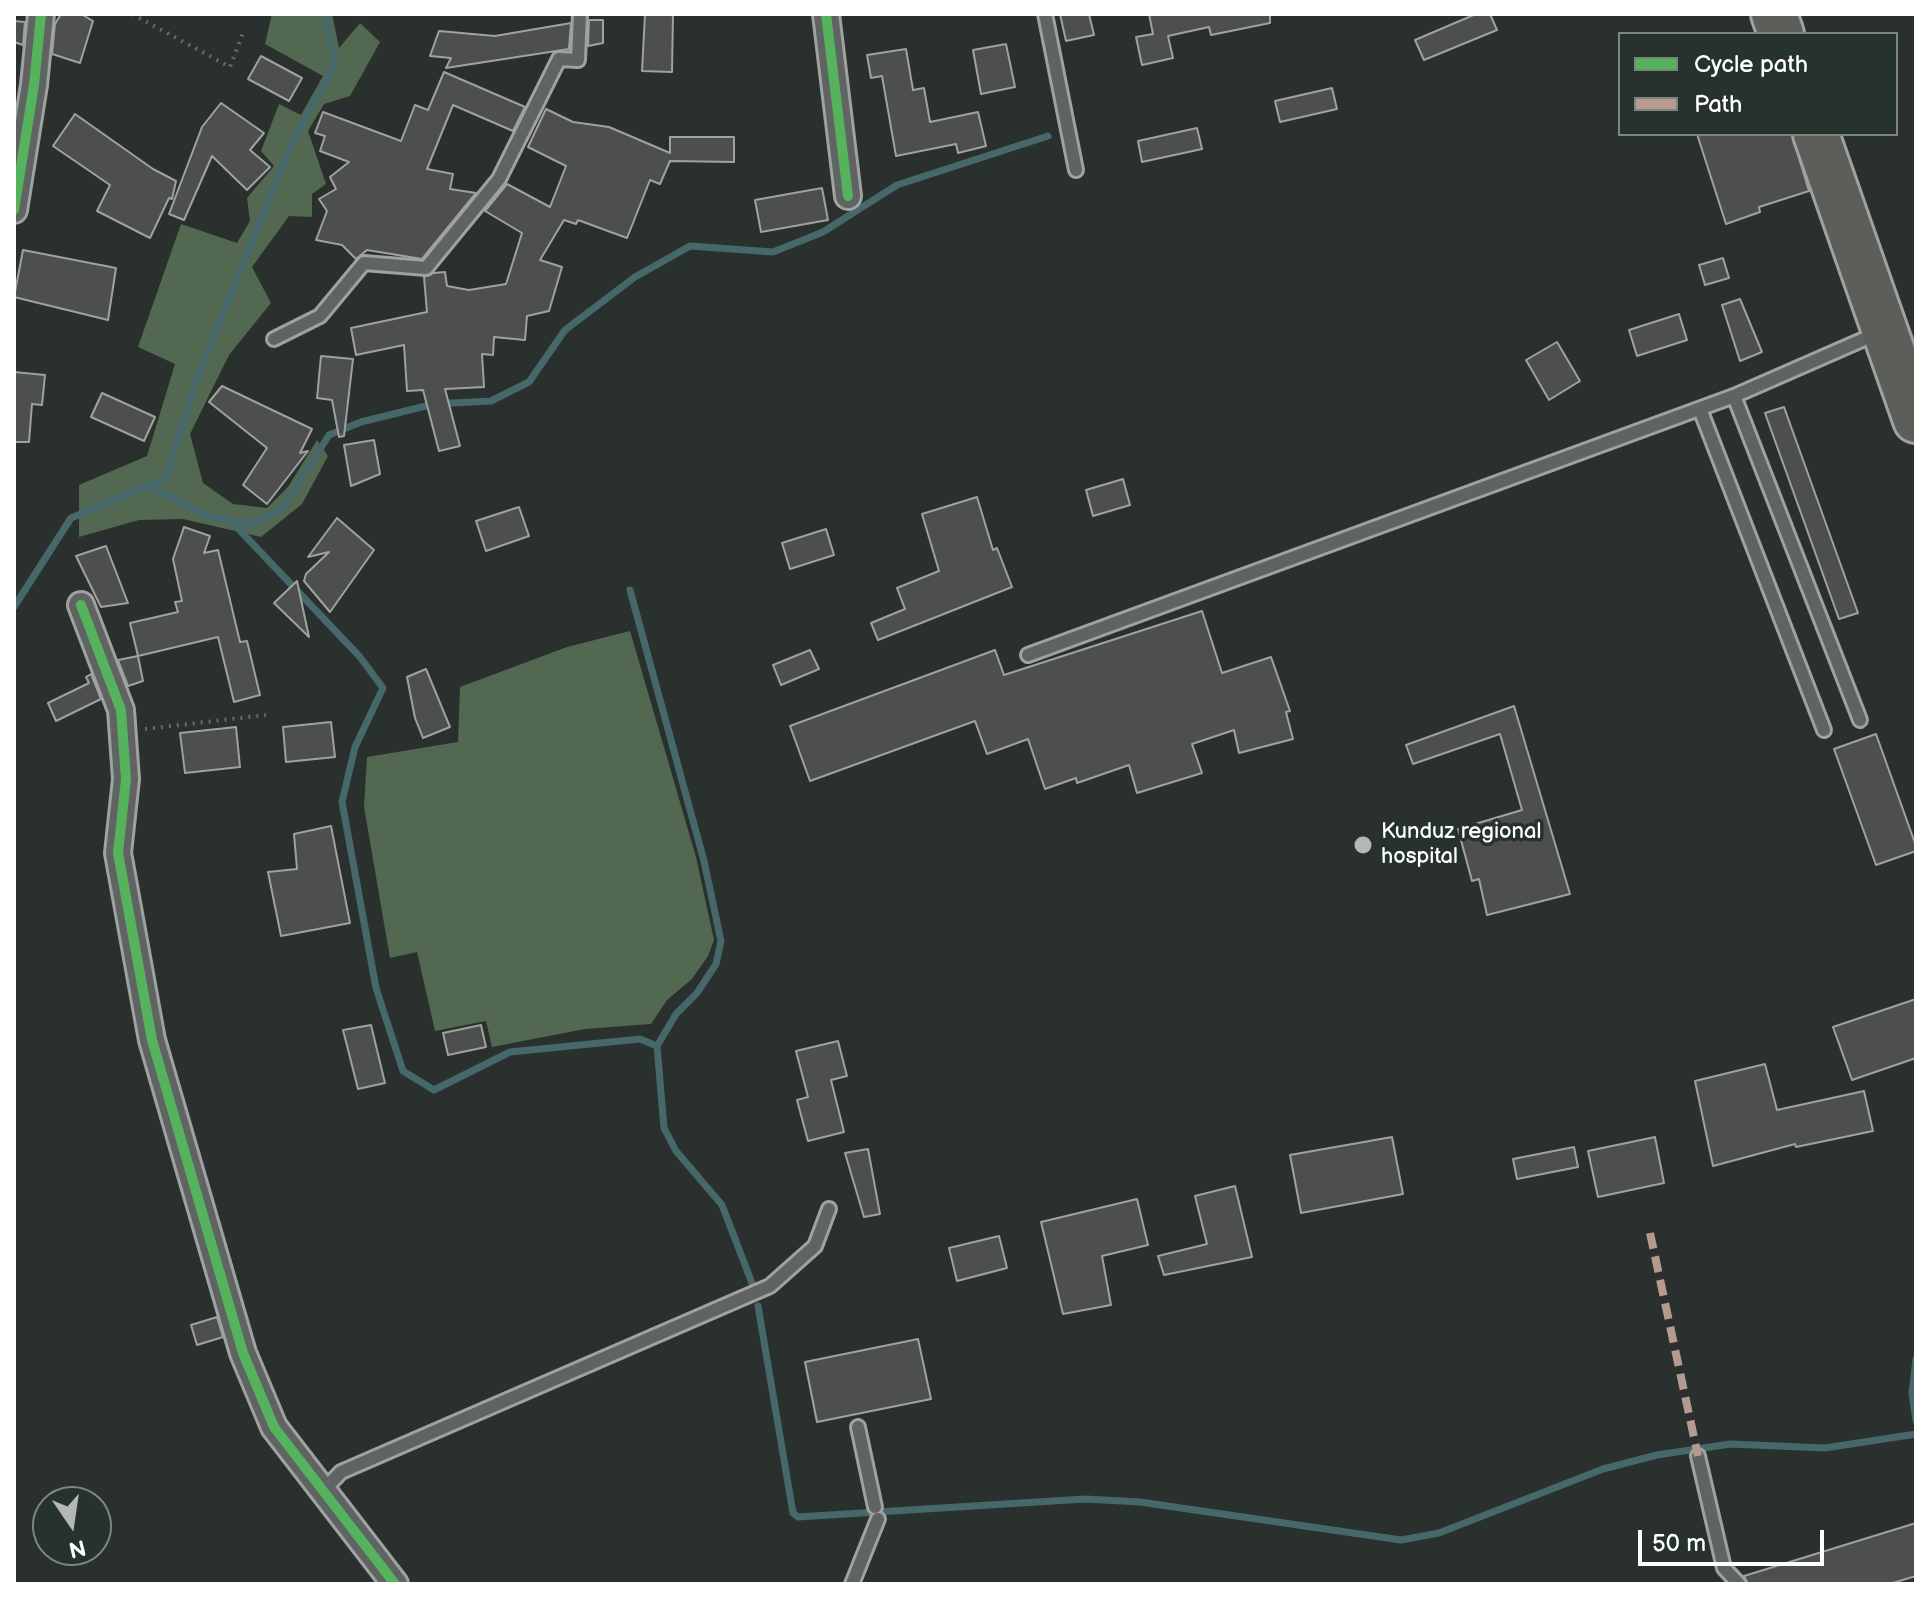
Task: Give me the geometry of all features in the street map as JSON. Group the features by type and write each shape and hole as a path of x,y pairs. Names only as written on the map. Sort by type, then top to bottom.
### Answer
{"highway":[{"path":"1817,136 1916,420"}],"street":[{"path":"14,210 34,85 41,14"},
{"path":"826,14 848,196"},
{"path":"81,605 121,710 126,779 118,853 152,1040 243,1353 274,1427 395,1584"}],"lane":[{"path":"274,339 320,316 364,263 426,268 499,179 559,59 578,60 580,14"},
{"path":"1045,14 1076,170"},
{"path":"1028,655 1700,409 1883,330"},
{"path":"1734,396 1860,720"},
{"path":"1700,409 1824,730"},
{"path":"323,1491 341,1472 770,1286 815,1246 829,1209"},
{"path":"852,1584 876,1513 858,1427"},
{"path":"1698,1456 1724,1568 1739,1584"}],"path":[{"path":"132,14 230,67 244,30"},
{"path":"122,732 266,715"}],"green space":[{"path":"272,14 332,14 339,48 360,23 380,42 350,96 324,104 308,131 326,184 312,194 312,217 289,216 252,267 271,303 229,355 190,434 203,483 233,504 267,508 288,487 317,440 328,456 302,504 261,537 183,519 139,520 79,537 79,485 147,456 175,364 138,347 181,224 237,243 250,221 247,198 274,166 261,151 279,104 301,115 323,76 265,44"},
{"path":"630,631 696,857 714,940 708,956 692,979 667,1000 651,1024 585,1029 492,1047 486,1021 435,1031 417,952 390,958 364,807 367,757 458,742 460,687 567,647"}],"building":[{"path":"61,14 81,14 93,21 80,63 52,54 55,24"},
{"path":"645,14 673,14 672,72 642,71"},
{"path":"1060,14 1089,14 1094,35 1066,41"},
{"path":"1149,14 1270,14 1270,23 1211,35 1209,27 1168,36 1173,58 1142,65 1136,37 1153,34"},
{"path":"1476,14 1490,14 1497,30 1424,60 1415,40"},
{"path":"589,20 603,20 603,43 588,46"},
{"path":"14,21 25,22 23,45 14,42"},
{"path":"571,23 569,49 446,68 451,58 430,56 439,31 495,36"},
{"path":"1006,44 1015,87 981,94 973,50"},
{"path":"906,49 913,90 924,88 930,122 978,112 986,146 958,153 956,144 896,156 882,76 871,78 867,55"},
{"path":"261,56 302,78 289,101 248,79"},
{"path":"444,72 525,107 513,131 453,105 427,169 453,174 450,189 476,193 422,259 367,250 356,259 342,245 316,240 327,211 319,199 336,189 330,177 349,162 320,151 325,136 315,133 323,112 401,141 415,105 428,110"},
{"path":"1332,88 1337,109 1280,122 1275,101"},
{"path":"221,103 264,133 250,150 270,167 247,190 212,156 184,220 169,214 202,127"},
{"path":"546,109 573,122 609,127 670,153 670,137 734,137 734,162 670,161 660,184 650,180 627,238 578,220 576,224 564,220 540,260 562,267 549,311 527,316 525,340 494,337 493,355 482,354 484,387 445,389 460,446 439,451 423,390 407,391 404,345 356,355 351,328 427,312 424,277 433,273 445,272 447,286 469,290 506,284 522,233 485,211 507,184 550,207 566,166 528,147"},
{"path":"75,114 153,169 176,181 172,199 169,198 150,238 97,211 110,185 53,146"},
{"path":"1197,128 1202,149 1142,162 1138,141"},
{"path":"1698,136 1793,136 1809,191 1759,207 1760,212 1726,224"},
{"path":"822,188 828,220 761,232 755,200"},
{"path":"23,250 116,268 108,320 14,297"},
{"path":"1723,258 1729,278 1705,285 1699,265"},
{"path":"1740,299 1762,352 1740,361 1722,305"},
{"path":"1679,314 1687,340 1637,356 1629,330"},
{"path":"1557,342 1580,381 1549,400 1526,360"},
{"path":"321,356 353,359 344,436 339,437 332,400 317,398"},
{"path":"14,372 45,375 42,405 32,404 29,442 14,442"},
{"path":"222,386 312,429 300,453 308,451 267,504 243,485 267,448 209,402"},
{"path":"102,393 155,417 144,441 91,417"},
{"path":"1784,407 1858,613 1839,619 1765,413"},
{"path":"374,440 380,474 351,486 344,445"},
{"path":"1123,479 1130,505 1093,516 1086,490"},
{"path":"977,497 993,550 997,548 1012,587 878,640 871,623 905,609 897,588 939,571 922,514"},
{"path":"519,507 529,536 486,551 476,521"},
{"path":"337,518 374,550 330,612 304,581 306,574 329,552 308,557"},
{"path":"184,527 210,536 204,553 218,550 240,642 247,641 260,695 234,702 218,637 138,656 130,623 178,612 175,602 182,601 173,559"},
{"path":"826,529 834,555 790,569 782,543"},
{"path":"106,546 128,603 101,607 76,556"},
{"path":"297,581 309,637 274,603"},
{"path":"1202,611 1222,673 1271,657 1290,711 1286,712 1293,739 1239,753 1234,730 1192,744 1202,773 1137,793 1129,765 1077,783 1076,778 1045,789 1028,739 987,754 975,721 810,781 790,726 995,650 1004,675"},
{"path":"810,650 819,669 781,685 773,665"},
{"path":"138,656 143,681 128,686 118,660"},
{"path":"426,669 450,727 423,738 415,718 407,677"},
{"path":"91,674 101,699 56,721 48,703 89,683 86,677"},
{"path":"1514,706 1570,894 1487,915 1479,879 1472,881 1458,829 1522,810 1500,734 1413,764 1406,745"},
{"path":"331,722 335,757 286,762 283,727"},
{"path":"236,727 240,767 185,773 180,733"},
{"path":"1876,734 1916,851 1876,865 1834,749"},
{"path":"331,826 350,923 281,936 268,872 297,869 294,834"},
{"path":"1916,999 1916,1058 1852,1080 1833,1027"},
{"path":"371,1025 385,1083 358,1089 343,1030"},
{"path":"481,1025 486,1047 448,1055 443,1033"},
{"path":"838,1041 847,1076 831,1080 844,1132 808,1141 797,1100 808,1097 796,1051"},
{"path":"1765,1064 1777,1110 1864,1091 1873,1131 1796,1147 1795,1144 1713,1166 1695,1081"},
{"path":"1392,1137 1403,1194 1301,1213 1290,1155"},
{"path":"1655,1137 1664,1183 1598,1197 1588,1151"},
{"path":"1574,1147 1578,1167 1517,1179 1513,1159"},
{"path":"868,1149 880,1214 864,1217 845,1153"},
{"path":"1235,1186 1252,1257 1164,1275 1158,1256 1207,1244 1195,1196"},
{"path":"1137,1199 1148,1245 1102,1256 1111,1305 1063,1314 1041,1222"},
{"path":"999,1236 1007,1268 957,1281 949,1248"},
{"path":"217,1317 223,1337 197,1345 191,1325"},
{"path":"918,1339 931,1399 817,1422 805,1362"},
{"path":"1916,1523 1916,1576 1889,1584 1748,1584 1744,1576"}],"waterway":[{"path":"14,607 71,518 166,478 197,378 294,138 335,64 325,14"},
{"path":"148,486 210,517 252,524 283,508 329,435 361,422 434,404 491,401 529,382 565,330 635,277 690,246 773,252 823,232 897,185 1048,136"},
{"path":"231,521 360,657 383,688 355,747 342,802 376,988 403,1071 434,1090 510,1052 640,1039 657,1046 664,1128 676,1151 722,1205 752,1283"},
{"path":"630,590 704,861 721,941 716,964 697,993 676,1014 657,1046"},
{"path":"758,1306 793,1513 798,1517 1085,1499 1140,1502 1401,1540 1439,1533 1603,1469 1657,1455 1730,1444 1825,1448 1916,1434"},
{"path":"1916,1359 1912,1394 1916,1421"}],"marked path":[{"path":"1650,1233 1698,1456"}],"cycle path":[{"path":"14,210 34,85 41,14"},
{"path":"826,14 848,196"},
{"path":"81,605 121,710 126,779 118,853 152,1040 243,1353 274,1427 395,1584"}],"place":[{"name":"Kunduz regional hospital","path":"1363,845"}]}
